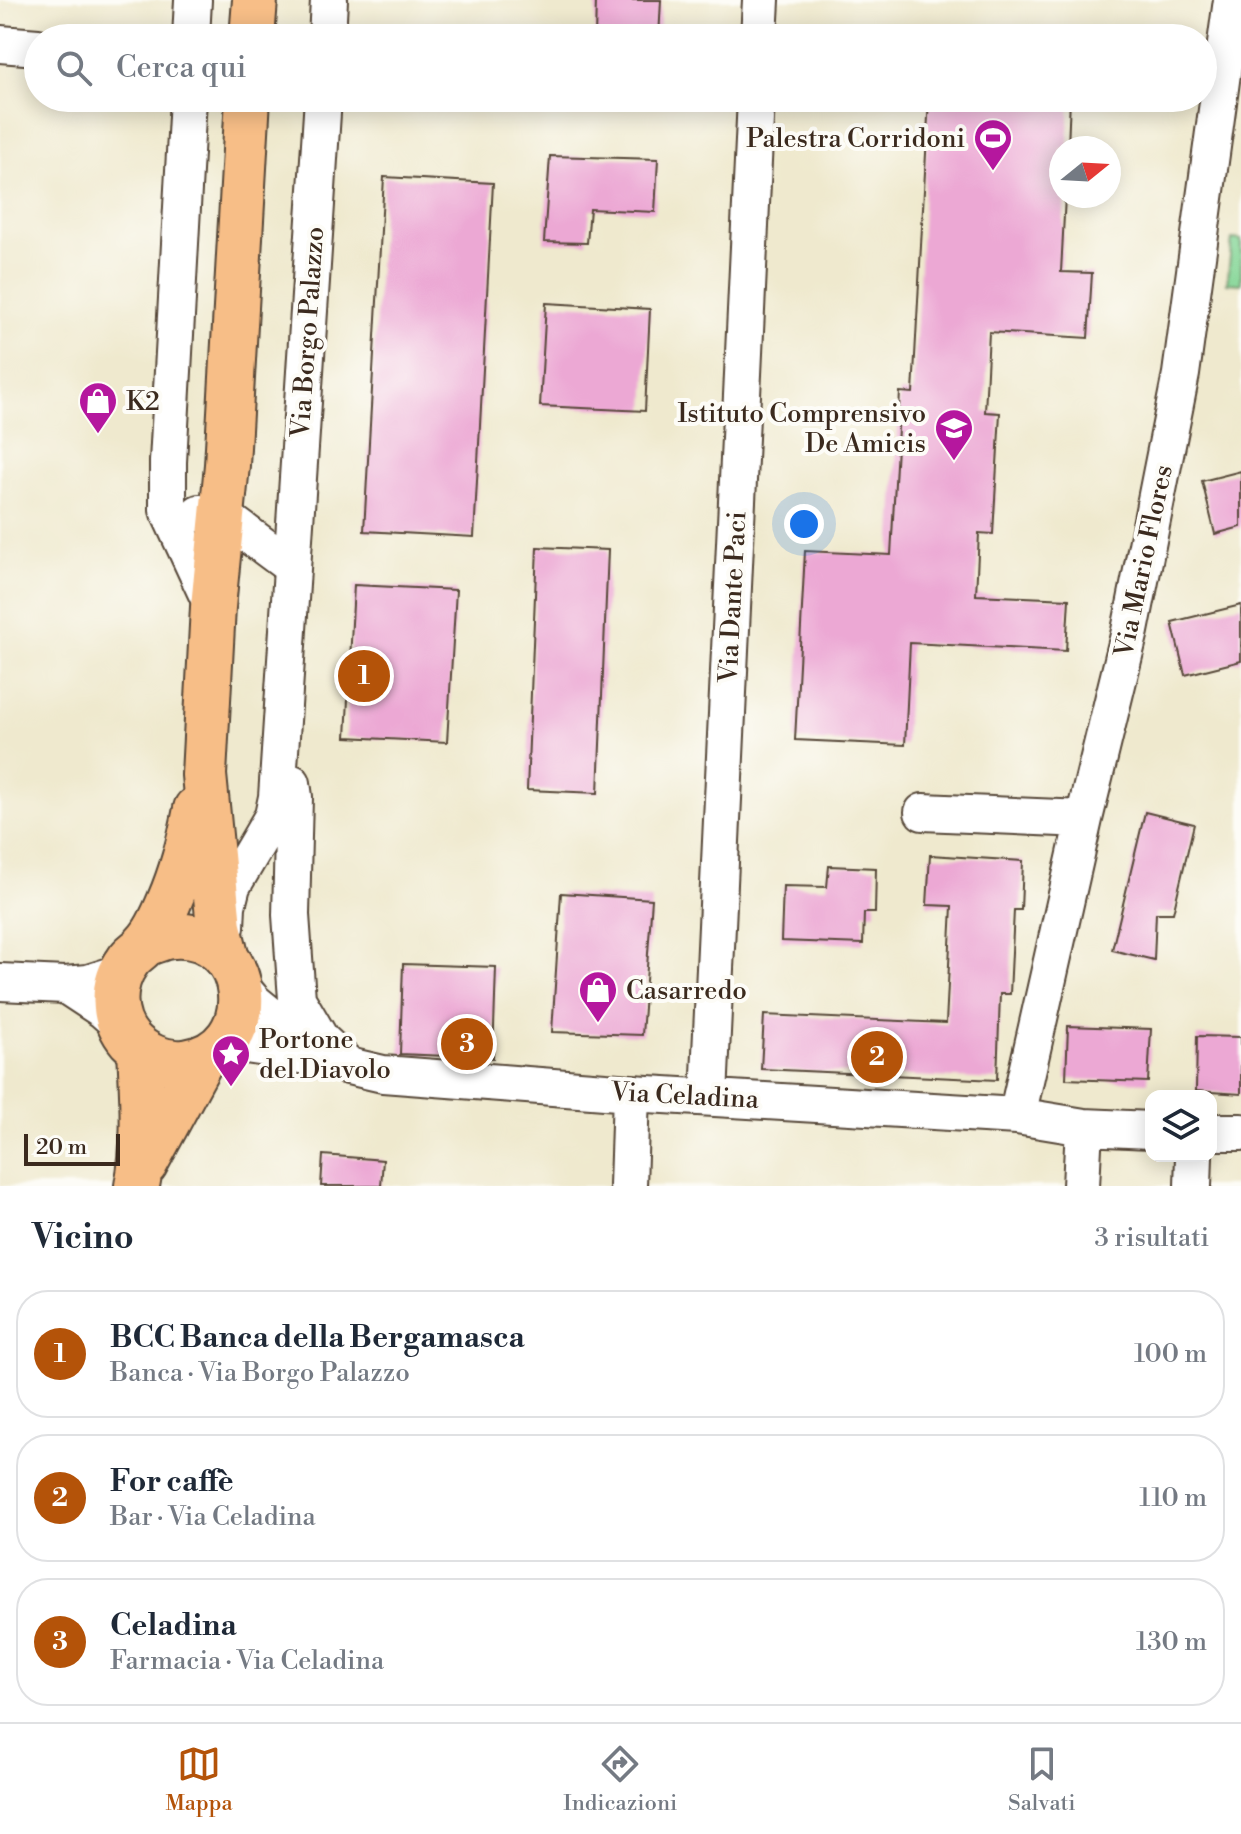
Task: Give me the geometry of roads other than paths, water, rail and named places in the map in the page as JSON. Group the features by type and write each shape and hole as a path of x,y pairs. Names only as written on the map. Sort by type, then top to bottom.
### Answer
{"main road":[{"path":"253,24 255,0"},
{"name":"Via Borgo Palazzo","path":"138,1180 212,1051 235,1027 241,1001 219,927 204,775 213,607 227,465 247,112"},
{"name":"Via Borgo Palazzo","path":"138,1180 142,1109 130,1037 115,1005 115,990 169,904 187,854 204,775"},
{"path":"133,959 164,937 190,937 219,950 233,971"},
{"path":"130,1037 155,1058 167,1061 189,1061 212,1051"}],"street":[{"path":"192,24 193,0"},
{"path":"328,24 329,0"},
{"path":"760,24 761,0"},
{"name":"Via Mario Flores","path":"1217,110 1232,0"},
{"path":"0,44 24,46"},
{"name":"Via Borgo Palazzo","path":"187,112 168,510 213,607"},
{"name":"Via Borgo Palazzo","path":"233,971 226,926 232,886 273,816 277,797 322,112"},
{"name":"Via Dante Paci","path":"709,1096 755,112"},
{"name":"Via Mario Flores","path":"1017,1116 1130,631 1181,374 1217,112"},
{"path":"168,510 222,515 292,567"},
{"name":"Via Borgo Palazzo","path":"280,752 294,797 291,915 297,999 338,1064"},
{"path":"923,812 1084,819"},
{"path":"0,982 88,983 133,959"},
{"path":"233,971 254,1002 338,1064"},
{"path":"65,985 95,1004 130,1037"},
{"name":"Via Celadina","path":"212,1051 246,1045 383,1074 631,1093 1017,1116 1084,1127 1145,1130"},
{"path":"628,1186 631,1093"},
{"path":"1081,1186 1084,1127"},
{"path":"1217,1132 1241,1132"},
{"path":"1193,1186 1194,1162"}],"place":[{"name":"Palestra Corridoni","path":"993,172"},
{"name":"K2","path":"98,435"},
{"name":"Istituto Comprensivo De Amicis","path":"954,462"},
{"name":"BCC Banca della Bergamasca","path":"364,676"},
{"name":"Casarredo","path":"598,1024"},
{"name":"Celadina","path":"467,1044"},
{"name":"For caffè","path":"877,1057"},
{"name":"Portone del Diavolo","path":"231,1088"}]}
